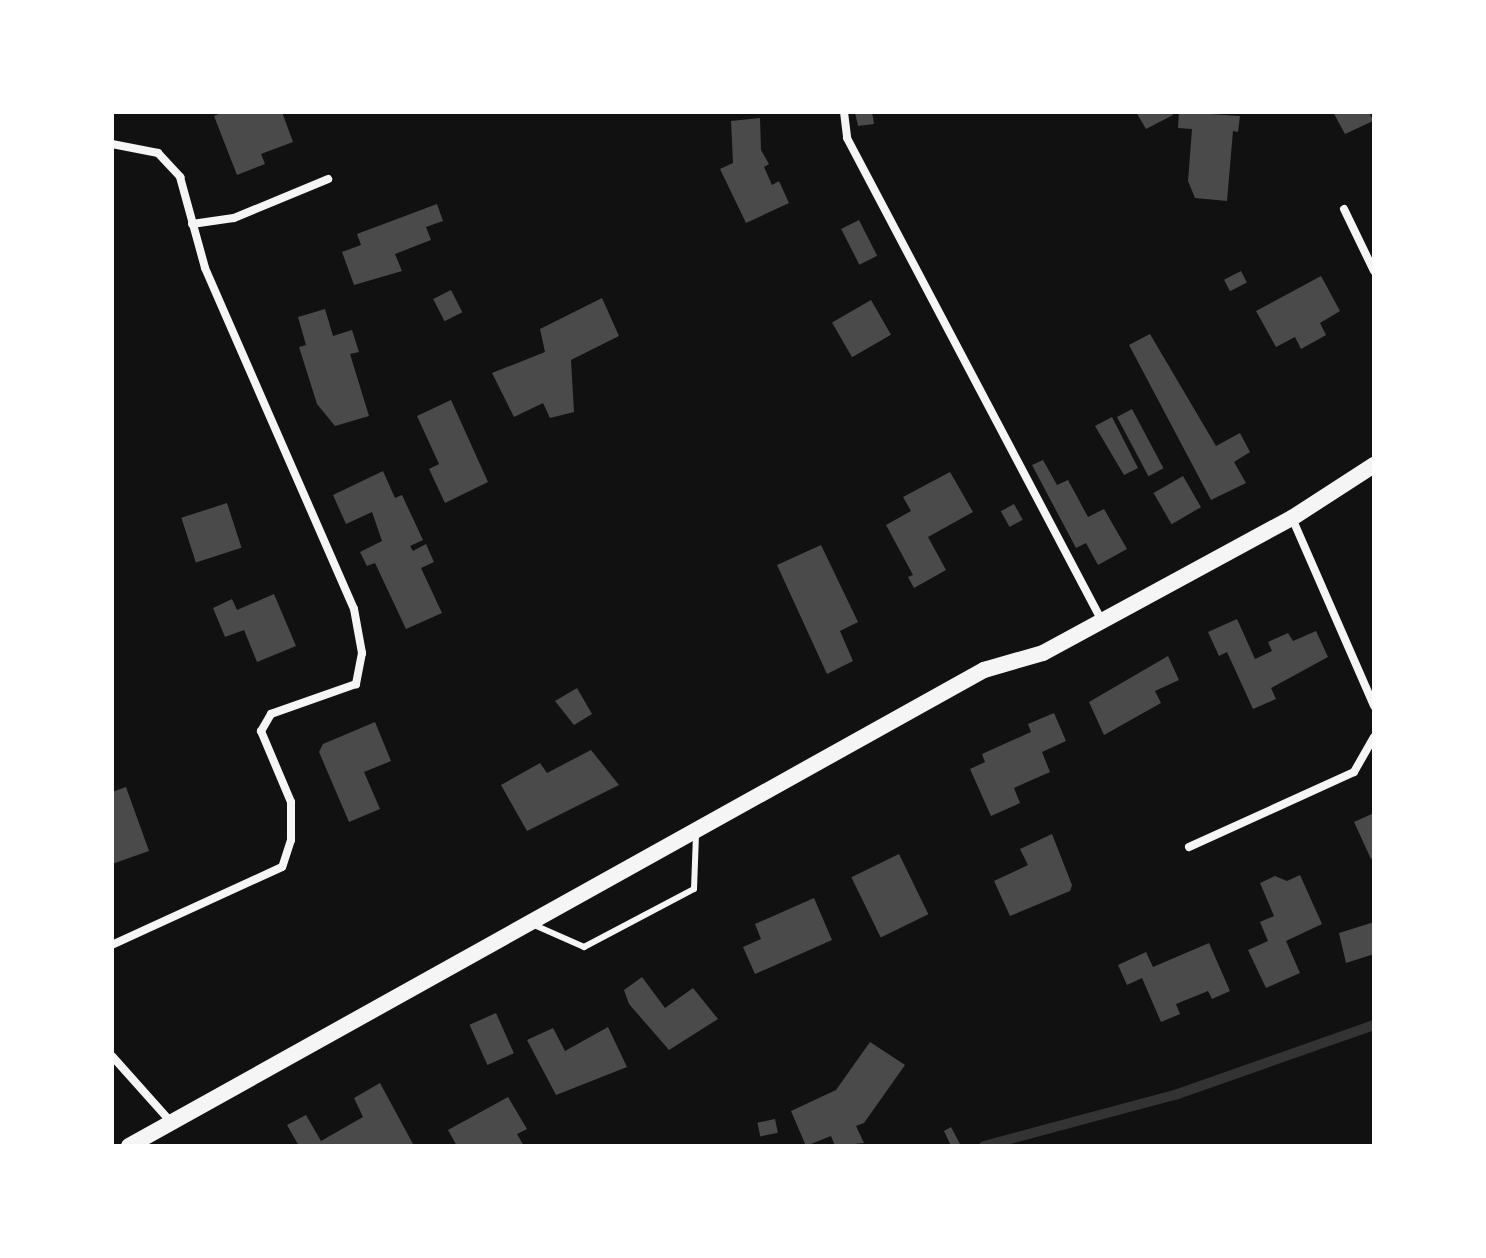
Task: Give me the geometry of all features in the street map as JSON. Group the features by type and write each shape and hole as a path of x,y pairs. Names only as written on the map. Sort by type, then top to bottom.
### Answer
{"main road":[{"path":"129,1146 984,670 1043,653 1292,518 1374,465"}],"street":[{"path":"844,112 847,138 1103,621"},
{"path":"112,144 158,153 180,177 205,268 354,609 362,653 356,684 271,714 261,731 291,802 291,840 282,867 112,945"},
{"path":"192,224 234,218 328,179"},
{"path":"1344,209 1374,271"},
{"path":"1292,518 1374,706"},
{"path":"1189,847 1354,772 1374,737"},
{"path":"112,1056 171,1123"}],"lane":[{"path":"529,923 584,947 694,889 696,829"}],"building":[{"path":"224,112 282,112 293,142 261,154 265,164 237,175 214,116"},
{"path":"855,112 872,112 874,124 858,126"},
{"path":"1136,112 1171,112 1173,115 1146,129"},
{"path":"1179,112 1240,116 1238,132 1233,131 1227,201 1195,198 1188,181 1192,129 1178,128"},
{"path":"1333,112 1369,112 1373,121 1345,134"},
{"path":"760,118 761,150 769,164 764,167 772,185 779,181 789,203 746,223 720,169 733,163 731,121"},
{"path":"437,204 443,221 426,227 431,240 395,254 402,271 354,285 342,252 361,245 357,234"},
{"path":"859,220 877,256 859,265 841,229"},
{"path":"1241,271 1247,283 1230,291 1224,280"},
{"path":"1321,276 1340,311 1320,323 1326,335 1301,349 1295,337 1276,347 1256,311"},
{"path":"451,290 462,312 445,321 433,299"},
{"path":"602,298 619,336 571,360 574,412 550,418 543,403 514,417 492,373 545,352 540,329"},
{"path":"871,300 891,335 852,357 832,322"},
{"path":"325,309 333,336 352,330 359,352 350,354 369,416 335,426 317,404 299,347 306,345 298,317"},
{"path":"1150,334 1216,446 1240,433 1250,452 1234,462 1246,483 1211,500 1129,345"},
{"path":"451,400 488,482 445,503 429,469 439,464 417,416"},
{"path":"1132,409 1163,468 1148,476 1117,417"},
{"path":"1112,417 1138,468 1124,475 1095,426"},
{"path":"1043,460 1057,485 1068,480 1088,517 1104,509 1127,549 1098,565 1086,543 1076,548 1032,465"},
{"path":"383,471 395,498 402,495 423,540 410,546 413,551 426,544 434,562 421,568 442,613 406,629 375,563 367,566 360,552 382,541 372,512 346,524 333,495"},
{"path":"950,472 973,512 928,537 946,570 914,588 908,577 913,575 886,525 911,511 903,497"},
{"path":"1183,476 1201,507 1172,524 1154,493"},
{"path":"227,503 242,548 196,563 181,518"},
{"path":"1014,504 1023,520 1010,527 1001,511"},
{"path":"821,545 858,622 840,631 853,661 827,674 777,565"},
{"path":"274,594 296,646 257,662 244,630 225,637 213,608 232,599 237,610"},
{"path":"1237,619 1255,659 1272,651 1268,642 1288,633 1293,641 1316,631 1328,657 1271,688 1276,699 1253,709 1227,652 1219,656 1208,632"},
{"path":"1168,656 1179,680 1155,691 1161,703 1104,735 1089,702"},
{"path":"577,688 592,714 574,725 555,701"},
{"path":"1054,713 1066,741 1042,752 1050,772 1014,788 1020,803 991,816 970,769 985,762 982,754 1031,732 1028,724"},
{"path":"375,722 391,761 364,772 380,809 349,822 319,752 323,744"},
{"path":"591,750 619,785 527,831 501,785 540,763 547,773"},
{"path":"126,787 149,851 112,864 112,792"},
{"path":"1374,813 1374,858 1371,859 1354,822"},
{"path":"1052,834 1072,885 1070,891 1010,916 994,881 1028,865 1020,849"},
{"path":"899,854 928,914 881,937 851,877"},
{"path":"1300,875 1322,924 1286,941 1300,973 1266,988 1248,950 1268,941 1260,922 1274,916 1260,883 1275,876 1287,881"},
{"path":"814,898 832,940 755,974 743,947 761,939 755,924"},
{"path":"1374,922 1374,954 1346,963 1339,933"},
{"path":"1209,943 1230,991 1212,999 1208,991 1176,1004 1180,1014 1161,1022 1142,978 1127,985 1118,965 1146,952 1153,967"},
{"path":"642,977 665,1008 693,988 718,1019 669,1050 629,1004 624,990"},
{"path":"496,1013 514,1053 487,1065 470,1025"},
{"path":"608,1027 627,1067 556,1095 527,1040 553,1028 565,1051"},
{"path":"870,1042 905,1065 864,1123 856,1126 864,1143 835,1146 831,1136 806,1146 791,1111 836,1090"},
{"path":"380,1083 413,1144 299,1146 287,1125 306,1115 321,1141 363,1117 354,1098"},
{"path":"508,1097 527,1129 517,1134 524,1146 457,1146 448,1130"},
{"path":"775,1119 778,1133 760,1136 757,1123"},
{"path":"951,1127 961,1146 951,1146 944,1131"}],"waterway":[{"path":"984,1146 1175,1095 1374,1025"}]}
